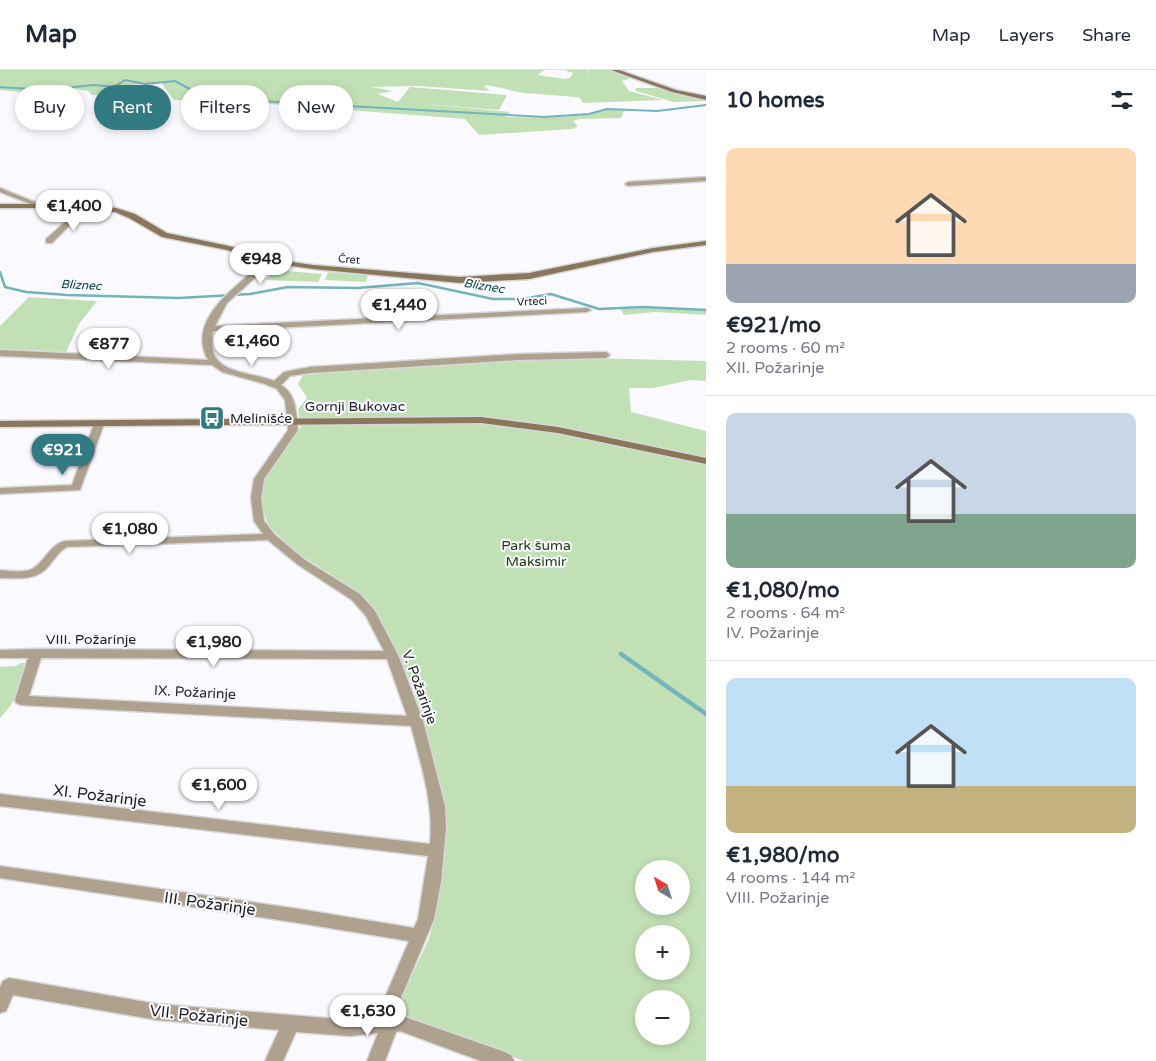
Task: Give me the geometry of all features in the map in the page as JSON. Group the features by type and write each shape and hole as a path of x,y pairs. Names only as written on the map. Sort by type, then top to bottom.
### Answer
{"street":[{"path":"614,70 674,91 706,98"},
{"path":"628,184 706,179"},
{"name":"Čret","path":"0,190 40,206 86,207 125,212 165,235 229,248 270,261 349,270 481,280 529,276 653,250 706,243"},
{"path":"0,206 40,206"},
{"path":"49,241 86,207"},
{"path":"270,261 224,302 215,315 209,329 206,345 210,358 215,363 238,375 275,385 288,395 292,421"},
{"name":"Vrteci","path":"209,329 587,310"},
{"path":"0,352 215,363"},
{"path":"275,385 287,374 310,370 519,357 606,355"},
{"name":"Gornji Bukovac","path":"0,424 480,420 558,430 706,461"},
{"name":"V. Požarinje","path":"292,421 293,430 263,471 256,490 256,509 259,521 271,537 305,566 356,597 371,614 392,655 416,721 438,806 439,827 433,882 426,919 392,1000 390,1024"},
{"path":"0,492 76,488 98,424"},
{"path":"0,574 25,573 36,570 56,549 65,544 271,537"},
{"name":"IX. Požarinje","path":"36,653 21,700 416,721"},
{"name":"VIII. Požarinje","path":"0,654 392,655"},
{"name":"XI. Požarinje","path":"0,800 435,851"},
{"name":"III. Požarinje","path":"0,872 299,916 420,936"},
{"name":"VII. Požarinje","path":"0,1005 9,986 157,1012 350,1028 400,1024 505,1061"},
{"path":"274,1061 291,1024"},
{"path":"376,1061 390,1024"}],"green space":[{"path":"0,70 545,70 537,75 566,79 571,77 573,73 564,70 587,70 587,75 588,70 611,70 632,78 622,81 629,91 663,100 583,103 580,98 576,97 523,93 487,85 484,86 490,91 418,86 371,87 393,91 378,94 398,102 410,87 507,95 499,110 423,104 510,112 505,117 564,117 625,109 621,118 579,119 573,121 577,127 572,129 479,135 465,119 353,110 353,85 279,85 279,105 269,104 269,85 181,85 181,100 174,100 171,96 171,85 163,85 161,82 129,85 94,85 94,95 84,90 84,85 15,85 15,91 0,90"},
{"path":"636,88 657,88 706,99 706,101 673,102 636,91"},
{"path":"275,270 322,274 318,282 266,280"},
{"path":"328,272 368,275 366,282 325,280"},
{"path":"29,297 97,301 79,324 66,352 0,349 0,326"},
{"path":"650,308 706,311 706,315 655,312 624,315 620,309"},
{"name":"Park šuma Maksimir","path":"550,357 706,361 706,381 691,380 653,388 629,388 631,412 706,431 706,1061 524,1061 417,1021 400,1010 398,1004 428,941 432,928 444,804 413,687 387,633 366,599 354,589 294,551 268,525 261,502 265,477 301,427 298,409 307,398 298,384 304,373"},
{"path":"27,663 20,686 15,699 0,718 0,667 15,666"}],"waterway":[{"path":"0,87 45,90 94,85 114,87 125,80 145,84 175,81 206,98 544,117 589,114 607,109 657,111 706,105"},
{"name":"Bliznec","path":"0,272 5,287 26,292 67,295 179,298 250,294 288,287 357,288 418,283 493,299 522,299 551,294 599,309 643,307 706,310"},
{"path":"621,654 706,714"}],"place":[{"name":"Melinišće","path":"212,418"}]}
